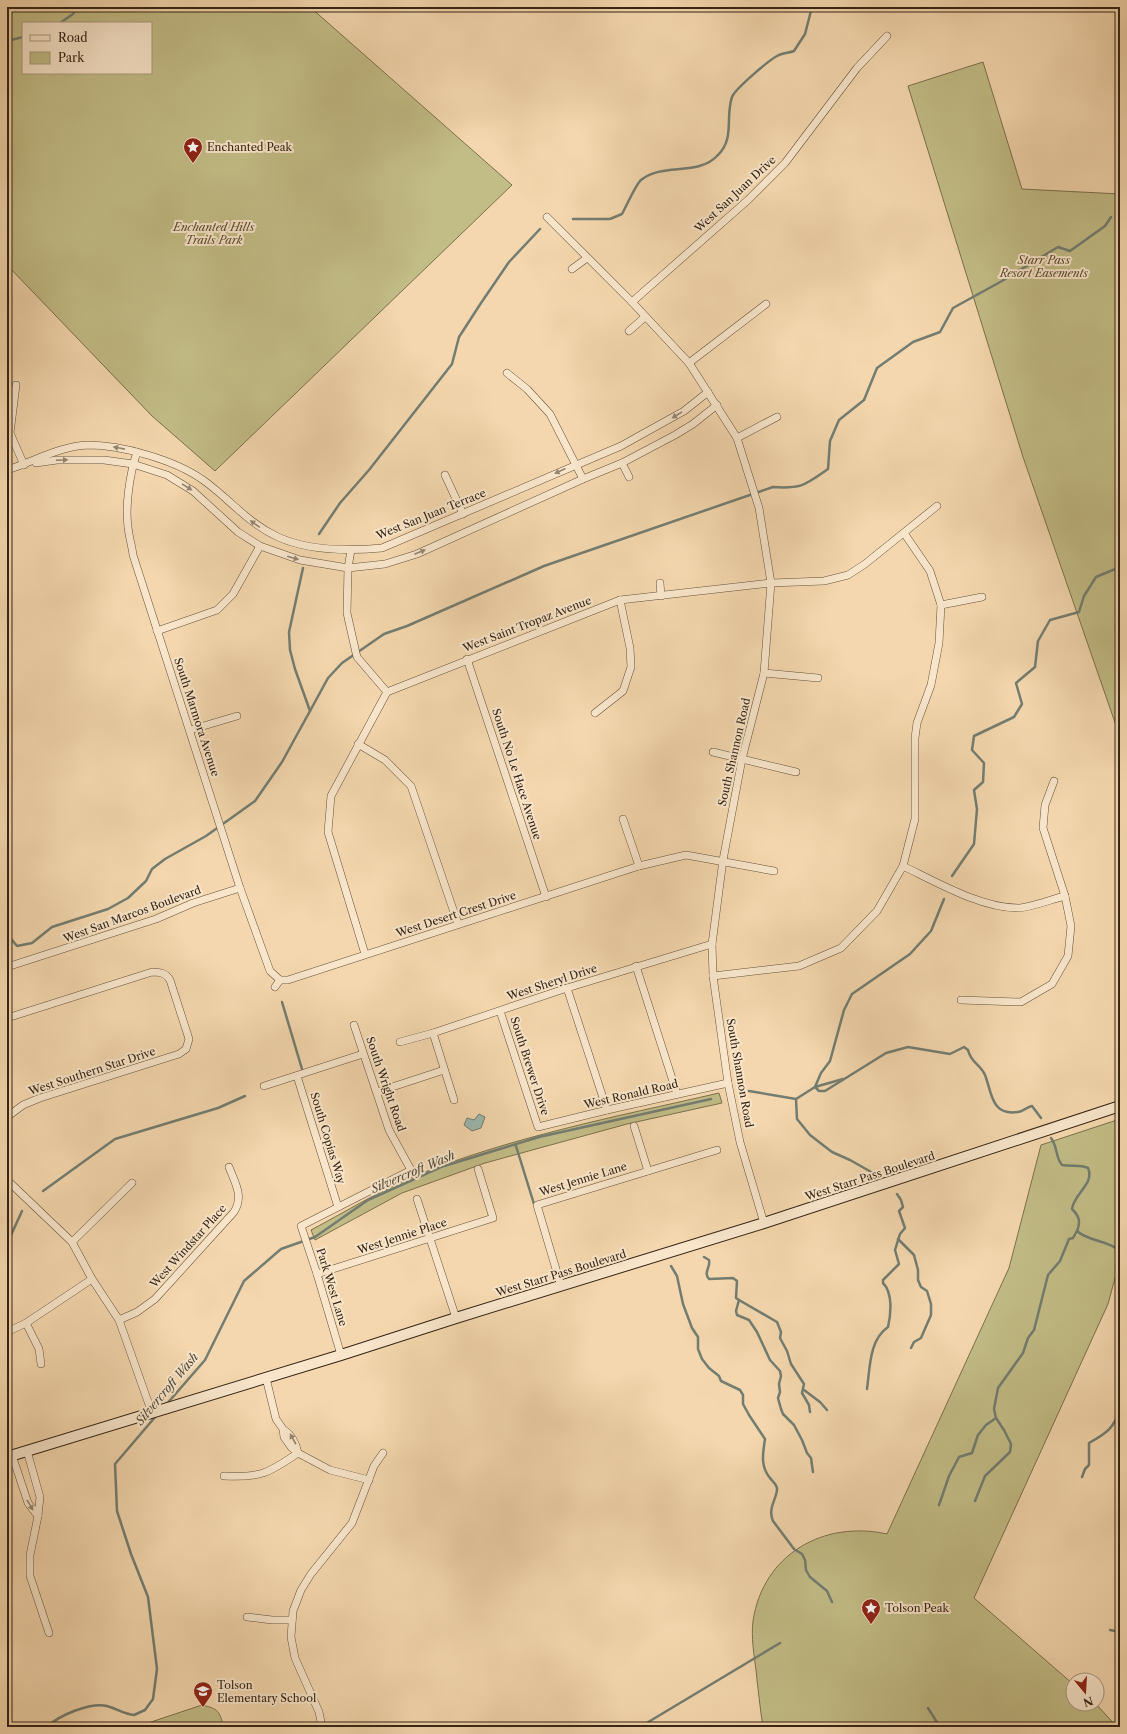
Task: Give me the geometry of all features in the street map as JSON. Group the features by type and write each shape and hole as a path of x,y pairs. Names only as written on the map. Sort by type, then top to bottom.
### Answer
{"street":[{"name":"West San Juan Drive","path":"632,302 748,200 785,163 857,68 887,36"},
{"name":"South Shannon Road","path":"546,217 632,302 689,363 737,438 759,508 766,542 771,583 764,673 742,758 723,860 712,944 713,976 728,1083 740,1142 764,1223"},
{"path":"572,269 588,258"},
{"path":"689,363 766,304"},
{"path":"629,331 645,317"},
{"path":"507,373 527,389 550,414 583,479"},
{"path":"16,385 10,433 24,465"},
{"name":"West San Juan Terrace","path":"7,470 24,465 55,452 87,445 106,446 137,452 167,461 203,480 238,511 264,529 279,537 304,546 351,550 382,548 621,446 667,421 708,392"},
{"name":"West San Juan Terrace","path":"24,465 57,460 85,459 133,464 167,475 193,491 238,532 260,546 300,560 348,568 385,564 417,554 622,463 675,435 693,424 717,405"},
{"path":"737,438 777,417"},
{"name":"South Marmora Avenue","path":"137,452 133,464 128,506 128,526 133,555 240,888 270,971 280,980"},
{"path":"622,463 629,477"},
{"path":"445,475 463,514"},
{"name":"West Saint Tropaz Avenue","path":"387,692 620,600 771,583 824,581 848,575 865,564 937,506"},
{"path":"713,976 799,966 840,948 876,911 903,866 915,819 915,738 917,723 931,685 939,642 941,605 930,570 904,533"},
{"path":"157,631 217,610 233,594 260,546"},
{"path":"351,550 348,568 347,613 357,657 387,692 331,796 328,832 365,954"},
{"path":"660,583 661,596"},
{"path":"941,605 982,597"},
{"path":"595,713 623,691 631,667 630,648 620,600"},
{"name":"South No Le Hace Avenue","path":"468,659 546,897"},
{"path":"764,673 818,678"},
{"path":"190,730 237,716"},
{"path":"358,744 385,760 411,786 458,924"},
{"path":"713,752 796,772"},
{"path":"961,1000 1021,1002 1052,984 1068,956 1071,926 1065,896 1042,828 1045,805 1054,781"},
{"path":"624,819 639,866"},
{"name":"West Desert Crest Drive","path":"280,980 288,980 639,866 686,855 723,860 774,871"},
{"path":"903,866 955,892 994,905 1018,908 1065,896"},
{"name":"West San Marcos Boulevard","path":"7,967 156,919 193,903 240,888"},
{"name":"West Sheryl Drive","path":"400,1042 433,1033 636,966 712,944"},
{"path":"636,966 677,1094"},
{"name":"West Southern Star Drive","path":"7,1018 152,972 165,971 170,980 188,1035 189,1051 40,1098 23,1105 7,1117"},
{"path":"275,987 280,980"},
{"path":"568,988 607,1110"},
{"name":"South Brewer Drive","path":"500,1011 538,1127"},
{"name":"South Wright Road","path":"338,1207 411,1170 389,1130 354,1025"},
{"path":"433,1033 454,1100"},
{"path":"264,1086 363,1054"},
{"path":"377,1092 444,1070"},
{"name":"South Copias Way","path":"298,1076 338,1207"},
{"name":"West Ronald Road","path":"538,1127 728,1083"},
{"name":"West Starr Pass Boulevard","path":"10,1456 341,1355 764,1223 1120,1106"},
{"path":"634,1126 648,1171"},
{"name":"West Jennie Lane","path":"561,1286 537,1205 717,1150"},
{"name":"West Windstar Place","path":"118,1320 137,1312 155,1299 241,1204 229,1167"},
{"name":"West Jennie Place","path":"317,1274 493,1218 478,1169"},
{"path":"7,1180 72,1242 92,1279 118,1320 152,1413"},
{"path":"72,1242 132,1183"},
{"path":"417,1199 456,1318"},
{"name":"Park West Lane","path":"338,1207 301,1226 341,1355"},
{"path":"7,1332 26,1323 92,1279"},
{"path":"26,1323 39,1349 41,1364"},
{"path":"266,1378 276,1419 283,1429 284,1437 291,1447 298,1453 330,1470 368,1480"},
{"path":"27,1451 40,1497 38,1516 30,1555 30,1576 49,1633"},
{"path":"224,1476 258,1475 275,1469 298,1453"},
{"path":"322,1727 319,1712 295,1658 291,1637 293,1611 301,1590 311,1574 352,1522 374,1466 383,1453"},
{"path":"10,1456 28,1503 38,1516"},
{"path":"24,1490 37,1485"},
{"path":"246,1617 272,1620 292,1620"}],"green space":[{"name":"Enchanted Hills Trails Park","path":"7,7 310,7 512,185 215,471 152,416 7,265"},
{"name":"Starr Pass Resort Easements","path":"983,62 1022,189 1120,194 1120,737 1023,457 908,86"},
{"path":"719,1093 722,1103 627,1124 485,1163 402,1193 315,1240 311,1230 410,1178 485,1151 563,1129"},
{"path":"1120,1119 1120,1260 1108,1304 974,1598 1065,1677 1065,1712 1103,1712 1117,1727 763,1727 752,1634 753,1621 759,1597 769,1577 783,1560 800,1547 820,1538 841,1532 864,1531 887,1534 1009,1268 1041,1145"},
{"name":"Tolson Elementary School","path":"202,1705 212,1708 218,1712 224,1727 136,1727"}],"water":[{"path":"479,1114 485,1117 481,1128 472,1131 464,1125 467,1118 474,1120"}],"waterway":[{"path":"61,22 73,14 77,7"},
{"path":"573,219 610,219 622,214 641,180 660,172 701,166 710,162 718,155 723,148 728,135 730,105 734,93 752,75 773,59 779,55 794,51 805,34 812,7"},
{"path":"7,41 22,37"},
{"path":"310,711 328,678 342,663 384,634 407,626 544,566 773,487 803,485 814,479 828,469 830,441 839,420 864,400 877,368 913,342 940,332 953,308 1002,281 1058,247 1070,251 1105,226 1111,217"},
{"path":"319,534 340,503 369,470 452,364 459,337 481,303 509,262 540,229"},
{"name":"Silvercroft Wash","path":"952,876 974,844 977,809 974,790 983,782 984,763 972,750 974,736 1014,717 1022,704 1016,683 1035,667 1038,641 1050,620 1079,612 1084,596 1096,577 1120,567"},
{"path":"7,934 17,946 32,943 52,927 108,909 128,898 146,881 152,869 165,859 206,836 255,801 282,762 310,711 295,669 290,650 289,632 303,568"},
{"name":"Silvercroft Wash","path":"749,1091 796,1099 815,1087 821,1073 830,1061 844,1010 852,994 910,954 931,931 944,899"},
{"path":"282,1002 302,1069"},
{"path":"815,1087 819,1091 825,1091 886,1053 908,1047 950,1054 964,1047 968,1050 971,1058 983,1071 991,1096 998,1107 1009,1112 1020,1112 1032,1106 1041,1118"},
{"path":"815,1087 843,1079"},
{"path":"43,1191 115,1139 218,1108 245,1096"},
{"name":"Silvercroft Wash","path":"165,1406 205,1360 244,1281 281,1249 315,1237 368,1200 441,1167 539,1137 711,1099"},
{"path":"796,1099 797,1119 810,1135 832,1152 873,1173"},
{"path":"1051,1138 1055,1145 1058,1159 1062,1165 1088,1168 1089,1179 1076,1198 1072,1209 1079,1219 1077,1231 1082,1235 1115,1247 1120,1251"},
{"path":"514,1145 516,1146 534,1204"},
{"path":"867,1389 874,1347 877,1339 888,1327 889,1322 890,1298 883,1280 899,1264 895,1250 900,1234 905,1228 899,1211 903,1207 897,1194"},
{"path":"7,1244 22,1211"},
{"path":"939,1505 949,1476 959,1457 972,1453 978,1435 986,1425 996,1418 994,1409 998,1388 1023,1353 1028,1338 1034,1330 1048,1275 1060,1261 1069,1239 1073,1238 1077,1231"},
{"path":"898,1239 914,1255 918,1270 918,1280 921,1287 927,1291 931,1304 931,1315 921,1338 914,1342 911,1348"},
{"path":"704,1257 709,1260 707,1272 709,1279 733,1278 737,1281 736,1298 739,1300 736,1311 737,1315 749,1320 757,1332 770,1360 780,1371 780,1392 778,1398 781,1409 783,1414 794,1425 802,1440 807,1453 811,1458 813,1472"},
{"path":"671,1266 677,1276 683,1304 692,1328 698,1337 698,1349 702,1359 709,1368 719,1376 721,1381 740,1390 743,1395 743,1404 765,1439 763,1464 777,1488 771,1512 773,1521 794,1549 802,1554 805,1560 806,1570 810,1577 827,1591 832,1602"},
{"path":"739,1300 777,1322 781,1332 780,1338 787,1351 791,1364 804,1384 802,1393 809,1405 810,1412"},
{"path":"804,1390 820,1402 827,1410"},
{"path":"1082,1477 1085,1469 1089,1465 1089,1443 1109,1429 1118,1416 1120,1409"},
{"name":"Silvercroft Wash","path":"47,1727 52,1722 76,1710 100,1705 134,1715 145,1710 153,1699 157,1669 148,1597 131,1554 117,1511 115,1464 156,1416"},
{"path":"975,1501 985,1476 1010,1452 1011,1444 996,1418"},
{"path":"1110,1630 1120,1632"},
{"path":"640,1727 780,1643"},
{"path":"928,1708 938,1724 946,1727"}],"place":[{"name":"Enchanted Peak","path":"193,164"},
{"name":"Tolson Peak","path":"871,1625"},
{"name":"Tolson Elementary School","path":"203,1708"}]}
